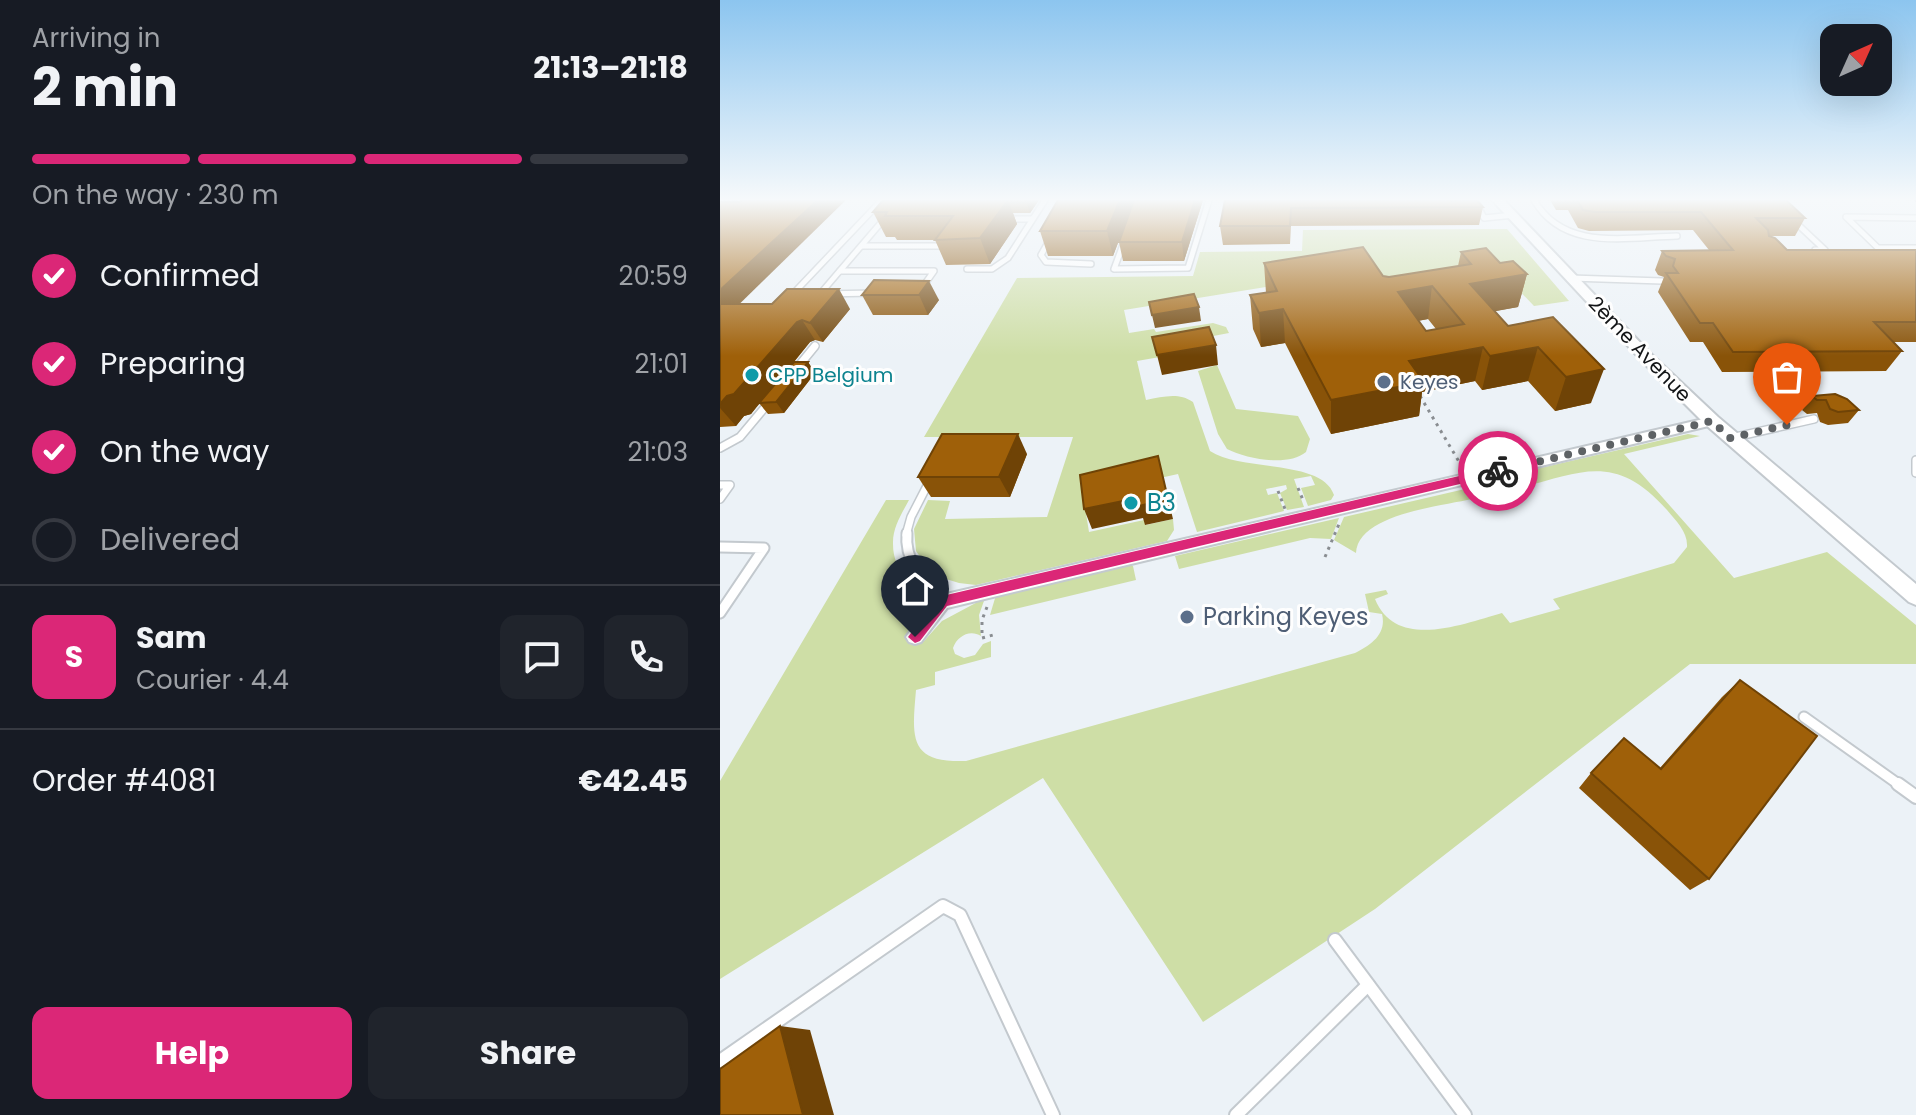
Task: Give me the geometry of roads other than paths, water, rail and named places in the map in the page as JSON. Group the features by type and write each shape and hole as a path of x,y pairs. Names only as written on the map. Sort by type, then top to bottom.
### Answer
{"street":[{"name":"2ème Avenue","path":"1548,252 1730,438 1916,596"},
{"name":"2ème Avenue","path":"942,602 1712,421"},
{"path":"915,637 942,602"}],"lane":[{"path":"784,304 833,252"},
{"path":"857,252 820,294 890,293"},
{"path":"967,269 992,269 1012,252"},
{"path":"1043,252 1041,255 1046,262 1091,264"},
{"path":"1120,252 1114,269 1188,268 1193,252"},
{"path":"840,271 934,271 918,293"},
{"path":"1571,278 1662,281"},
{"path":"787,380 815,346"},
{"path":"720,448 740,437 777,392"},
{"path":"1730,438 1814,419"},
{"path":"1916,460 1916,473"},
{"path":"936,469 907,524 904,552 916,574 942,602"},
{"path":"720,485 730,485 720,499"},
{"path":"720,547 764,548 720,613"},
{"path":"1804,717 1916,797"},
{"path":"720,1061 943,906 960,915 1053,1115"},
{"path":"1335,940 1465,1115"},
{"path":"1236,1115 1368,985"}],"place":[{"name":"CPP Belgium","path":"752,375"},
{"name":"Keyes","path":"1384,382"},
{"name":"B3","path":"1131,503"},
{"name":"Parking Keyes","path":"1187,617"}]}
